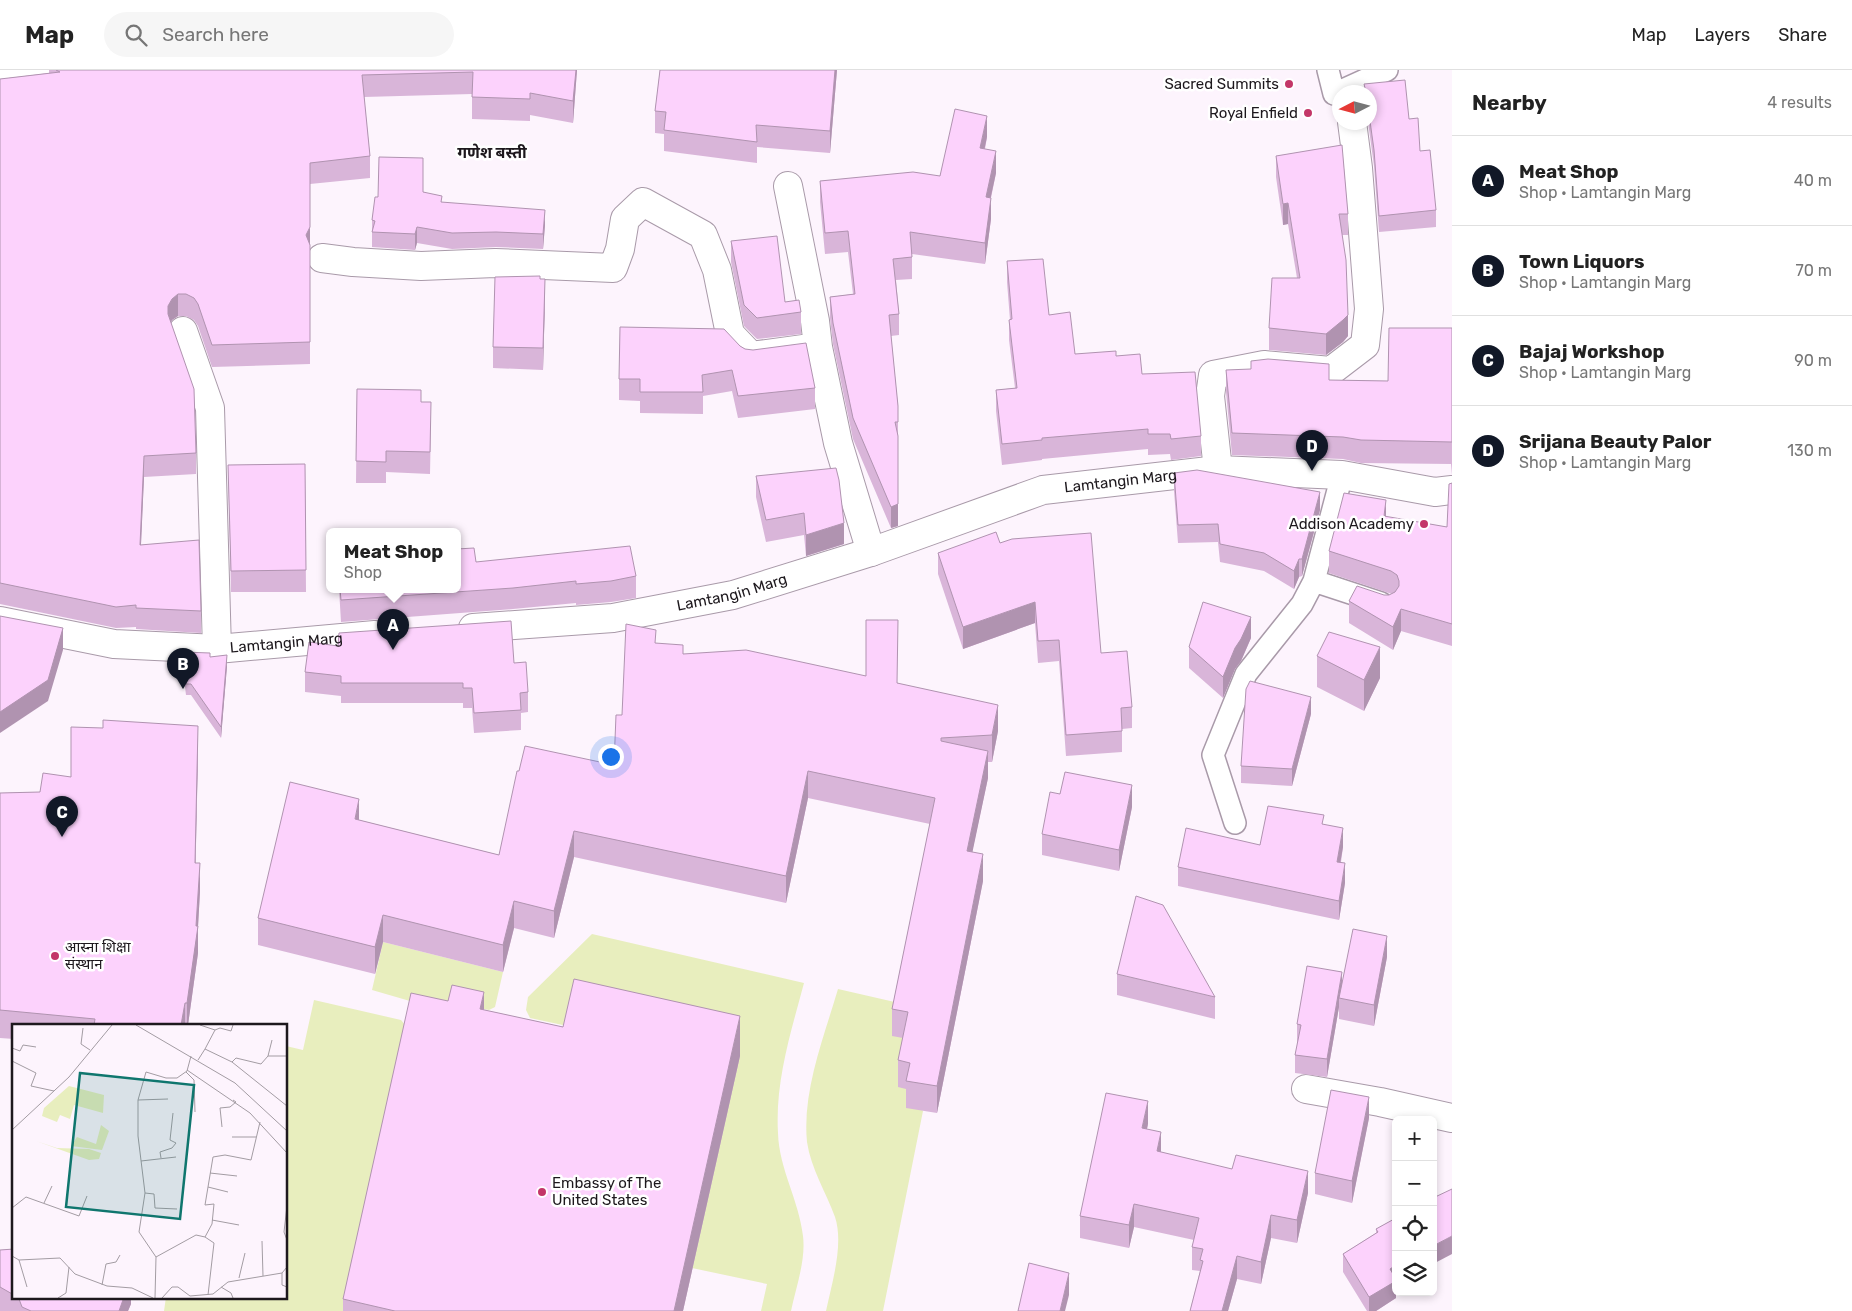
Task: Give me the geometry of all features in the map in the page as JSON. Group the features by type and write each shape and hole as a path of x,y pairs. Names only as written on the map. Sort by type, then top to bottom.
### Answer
{"street":[{"path":"0,79 40,76 47,70"},
{"path":"1218,470 1210,396 1214,375 1264,365 1331,371 1365,345 1368,309 1358,168 1353,130"},
{"path":"788,186 838,443 871,552"},
{"path":"322,258 421,266 495,262 613,268 620,249 625,219 643,202 703,235 716,270 730,334 751,356 818,347"},
{"path":"183,331 210,408 218,649"},
{"name":"Lamtangin Marg","path":"448,629 613,618 733,595 871,552 1043,490 1218,470 1342,475 1435,492 1452,490"},
{"name":"Lamtangin Marg","path":"0,621 114,644 218,649 400,633"},
{"path":"1306,1088 1452,1118"}],"lane":[{"path":"1328,70 1332,86"},
{"path":"1358,85 1387,70"},
{"path":"1235,823 1213,755 1246,674 1302,604 1314,581 1342,475"},
{"path":"1314,581 1387,605"}],"green space":[{"path":"592,934 804,983 781,1076 778,1114 779,1146 785,1172 798,1210 804,1245 802,1264 791,1311 761,1311 767,1284 692,1268 572,1027 530,1018 526,1010 528,997"},
{"path":"383,942 503,972 495,1007 489,1010 447,1002 434,1008 372,990"},
{"path":"838,989 899,1003 908,1039 910,1090 923,1111 883,1311 826,1311 838,1251 837,1228 835,1217 809,1152 806,1123 815,1064"},
{"path":"314,1000 401,1020 411,1032 349,1311 164,1311 166,1298 288,1298 288,1046 303,1050"}],"building":[{"path":"56,70 576,70 573,101 530,93 530,99 472,97 473,72 362,75 370,156 310,163 310,227 306,235 310,245 310,342 212,345 198,304 194,298 186,294 178,294 172,299 168,306 168,314 194,389 196,453 144,456 140,545 199,540 201,611 136,608 136,605 116,607 0,583 0,79 60,72"},
{"path":"660,70 835,70 830,131 756,125 757,142 664,130 666,112 655,111"},
{"path":"1405,80 1409,119 1418,118 1420,151 1430,150 1436,210 1379,216 1371,130 1377,130 1377,85 1364,84"},
{"path":"955,109 987,116 980,148 996,151 986,197 991,198 985,243 910,232 912,257 893,259 899,314 889,315 898,406 898,422 895,422 898,436 898,504 891,507 853,418 833,323 830,297 855,294 848,231 825,233 820,181 913,172 940,176"},
{"path":"1342,145 1348,214 1339,214 1346,260 1348,315 1326,334 1269,328 1272,278 1300,278 1288,203 1283,204 1276,156"},
{"path":"379,157 423,158 423,192 442,196 441,202 545,210 543,234 452,233 417,227 415,234 372,232 375,221 372,220 375,197 378,197"},
{"path":"777,236 785,302 799,300 801,312 757,318 744,305 731,241"},
{"path":"1043,259 1049,315 1070,312 1075,354 1116,351 1116,356 1140,354 1142,374 1195,372 1201,436 1171,439 1170,434 1148,434 1148,429 1042,438 1042,440 1002,444 996,390 1017,388 1009,320 1012,319 1007,261"},
{"path":"540,276 540,279 545,279 543,348 493,347 495,277"},
{"path":"620,327 724,329 740,346 753,350 806,343 815,388 738,396 732,370 702,375 703,392 640,392 640,379 619,379"},
{"path":"1389,328 1452,328 1452,442 1361,440 1343,437 1232,433 1226,370 1251,369 1251,361 1268,359 1329,364 1329,380 1388,381"},
{"path":"357,389 421,390 421,402 431,402 430,452 386,451 386,462 356,461"},
{"path":"305,464 306,570 231,571 228,465"},
{"path":"836,468 844,523 806,535 804,513 766,520 756,476"},
{"path":"1197,470 1320,492 1302,559 1299,559 1294,571 1264,553 1220,544 1218,524 1178,525 1174,473"},
{"path":"1452,483 1452,624 1401,609 1393,627 1349,601 1357,586 1389,595 1395,592 1399,586 1399,581 1397,575 1391,571 1329,551 1344,493 1386,500 1384,516 1447,527 1449,484"},
{"path":"996,532 1000,543 1012,539 1091,533 1101,653 1127,651 1132,707 1121,708 1122,731 1066,735 1059,640 1038,641 1035,602 963,627 938,553"},
{"path":"630,546 636,576 611,581 576,584 576,581 461,592 461,549 474,548 476,562"},
{"path":"340,593 441,593 341,600"},
{"path":"1203,602 1251,617 1223,677 1189,647"},
{"path":"0,616 63,628 48,680 0,712"},
{"path":"866,620 898,620 897,683 998,705 992,735 941,738 941,741 988,751 967,851 983,854 937,1086 906,1081 910,1063 898,1060 908,1012 892,1009 935,798 808,771 786,876 574,831 554,911 514,901 503,945 383,915 375,947 258,918 290,782 359,799 355,819 499,855 517,771 519,771 525,746 614,765 616,715 622,715 626,624 656,630 655,643 683,645 683,654 746,650 866,676"},
{"path":"511,621 514,663 526,662 528,692 520,693 521,710 474,713 472,688 463,688 463,683 341,683 341,676 305,672 309,642 338,646 339,633"},
{"path":"1329,632 1380,647 1364,680 1317,656"},
{"path":"183,652 210,653 210,657 227,655 221,727 191,684 186,684 185,677 174,661 183,660"},
{"path":"1250,681 1311,697 1292,769 1241,766 1246,689"},
{"path":"103,720 198,726 195,863 200,863 196,926 198,926 187,1003 185,1003 181,1024 94,1024 95,1019 0,1010 0,793 40,792 43,773 71,777 71,727 103,728"},
{"path":"1065,772 1132,785 1119,850 1042,834 1050,792 1060,794"},
{"path":"1268,806 1324,815 1322,824 1343,828 1337,862 1345,863 1339,901 1178,867 1186,828 1260,845"},
{"path":"1136,896 1163,905 1215,997 1117,974"},
{"path":"1353,929 1387,936 1374,1005 1339,998"},
{"path":"1307,966 1342,972 1327,1059 1295,1055 1301,1025 1297,1024"},
{"name":"Embassy of The United States","path":"574,979 740,1016 674,1311 395,1311 343,1299 411,993 448,1001 452,985 484,992 480,1009 563,1027"},
{"path":"1331,1090 1369,1097 1352,1181 1315,1173"},
{"path":"1106,1093 1148,1101 1142,1128 1161,1132 1157,1151 1232,1169 1236,1155 1308,1171 1297,1220 1271,1215 1261,1262 1237,1256 1222,1311 1190,1311 1203,1261 1200,1260 1203,1249 1192,1247 1199,1218 1134,1204 1129,1225 1080,1216"},
{"path":"1452,1189 1452,1236 1437,1244 1437,1206 1437,1196"},
{"path":"1392,1220 1392,1268 1390,1269 1392,1272 1392,1283 1369,1297 1343,1254 1378,1232 1376,1229"},
{"path":"12,1249 12,1294 0,1287 0,1250"},
{"path":"1029,1263 1069,1273 1060,1311 1018,1311"},
{"path":"124,1298 119,1311 31,1311 22,1307 19,1299"}],"place":[{"name":"Sacred Summits","path":"1289,84"},
{"name":"Royal Enfield","path":"1308,113"},
{"name":"Srijana Beauty Palor","path":"1312,471"},
{"name":"Addison Academy","path":"1424,524"},
{"name":"Meat Shop","path":"393,650"},
{"name":"Town Liquors","path":"183,689"},
{"name":"Bajaj Workshop","path":"62,837"},
{"name":"आस्ना शिक्षा संस्थान","path":"55,956"},
{"name":"Embassy of The United States","path":"542,1192"}],"district":[{"name":"गणेश बस्ती","path":"492,152"}]}
